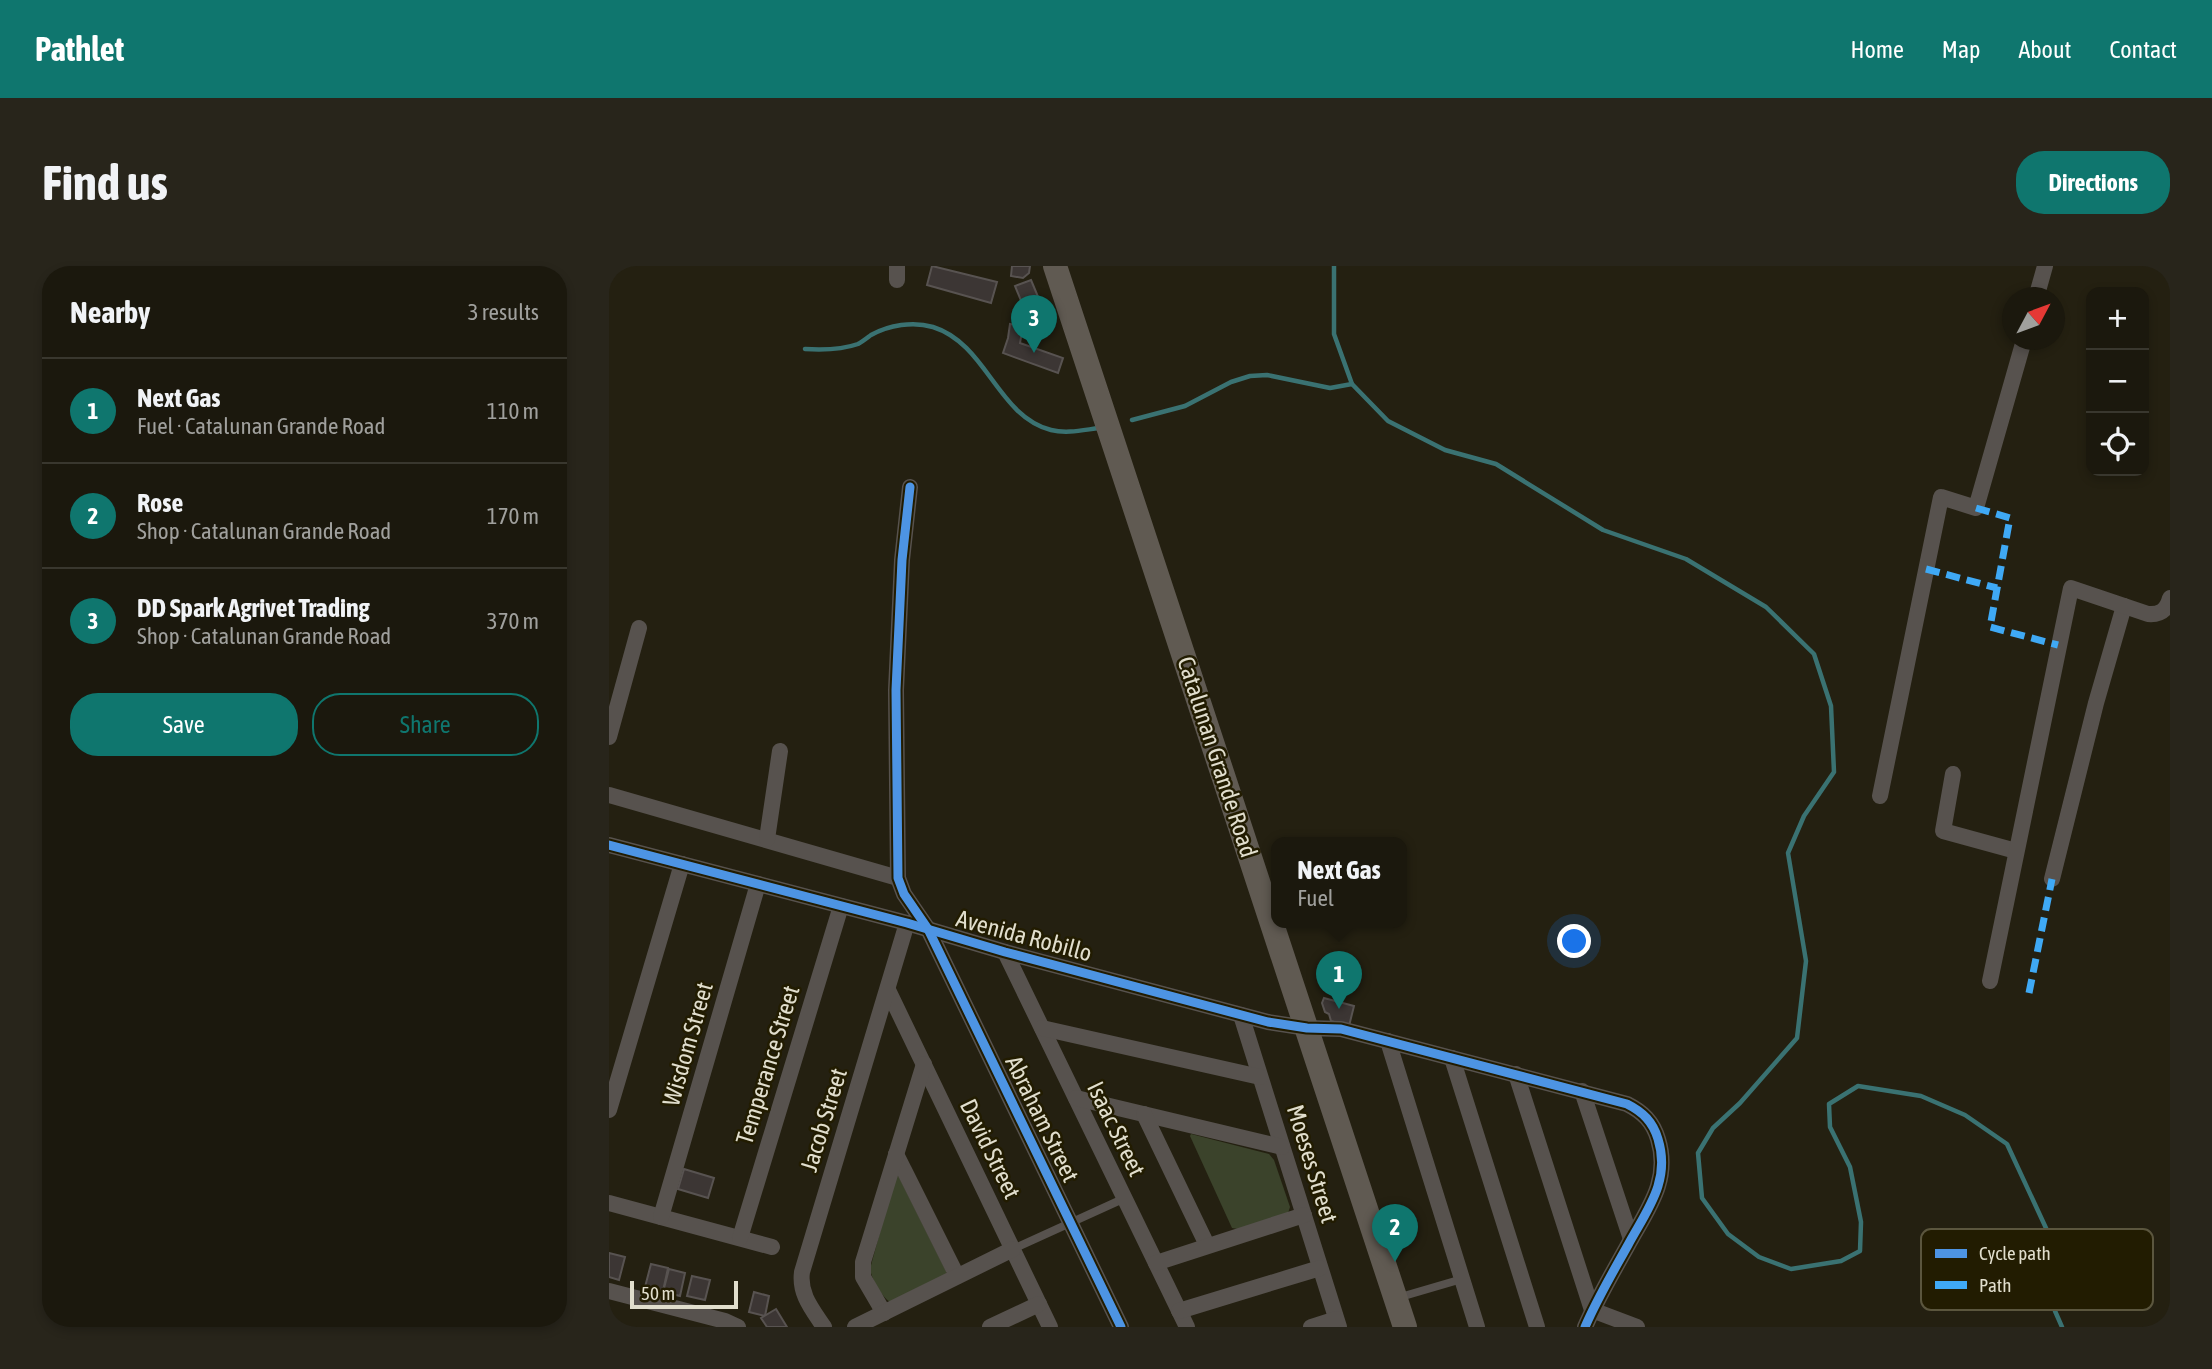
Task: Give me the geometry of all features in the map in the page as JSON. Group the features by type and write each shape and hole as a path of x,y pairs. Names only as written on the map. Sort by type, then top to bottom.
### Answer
{"main road":[{"name":"Catalunan Grande Road","path":"1055,266 1271,919"},
{"name":"Catalunan Grande Road","path":"1274,928 1405,1327"}],"street":[{"path":"2039,287 2045,266"},
{"path":"1880,796 1941,497 1976,508 2021,350"},
{"path":"609,795 898,878 896,690 902,560 910,487"},
{"path":"1990,981 2071,588 2156,615 2165,609 2170,598"},
{"path":"2052,878 2124,606"},
{"path":"609,737 639,628"},
{"path":"767,839 780,751"},
{"path":"1952,774 1943,831 2016,851"},
{"name":"Avenida Robillo","path":"609,845 1241,1015 1289,1026 1341,1029 1582,1091 1640,1110 1655,1129 1660,1142 1663,1173 1659,1186 1585,1327"},
{"path":"609,1110 682,864"},
{"name":"Abraham Street","path":"898,878 904,894 928,929 1121,1327"},
{"name":"Wisdom Street","path":"661,1217 758,884"},
{"name":"Temperance Street","path":"740,1238 841,906"},
{"name":"Jacob Street","path":"824,1327 805,1298 800,1281 907,923"},
{"name":"Isaac Street","path":"1005,952 1187,1327"},
{"name":"David Street","path":"888,990 1050,1327"},
{"name":"Moeses Street","path":"1241,1015 1338,1323"},
{"path":"1042,1028 1260,1077"},
{"path":"1388,1041 1477,1327"},
{"path":"1452,1058 1537,1327"},
{"path":"884,1313 863,1277 863,1262 924,1064"},
{"path":"1516,1074 1593,1310 1637,1327"},
{"path":"1582,1091 1631,1239"},
{"path":"1076,1098 1282,1147"},
{"path":"1144,1114 1207,1245"},
{"path":"896,1154 957,1276"},
{"path":"609,1203 772,1247"},
{"path":"1156,1262 1304,1215"},
{"path":"855,1327 1013,1249"},
{"path":"1179,1311 1320,1268"},
{"path":"609,1291 725,1321 738,1327"},
{"path":"990,1327 1039,1304"},
{"path":"1311,1327 1338,1323"}],"lane":[{"path":"1013,1249 1125,1198"},
{"path":"1396,1298 1462,1279"}],"green space":[{"path":"1191,1134 1269,1154 1274,1160 1290,1207 1288,1213 1238,1229 1232,1228"},
{"path":"898,1175 946,1274 890,1302 877,1287 870,1269 895,1177"}],"building":[{"path":"932,266 997,282 991,303 927,285"},
{"path":"1012,266 1030,266 1029,273 1023,278 1011,276"},
{"path":"1031,280 1044,311 1028,318 1015,286"},
{"path":"1010,324 1023,326 1020,343 1063,358 1058,373 1003,353"},
{"path":"1324,998 1354,1006 1349,1026 1331,1021 1322,1003"},
{"path":"684,1169 714,1178 708,1198 678,1189"},
{"path":"609,1253 625,1257 619,1280 609,1277"},
{"path":"651,1264 668,1268 663,1291 645,1287"},
{"path":"669,1269 685,1273 680,1296 663,1292"},
{"path":"692,1276 710,1280 705,1300 687,1296"},
{"path":"754,1292 769,1296 765,1316 749,1312"},
{"path":"776,1309 787,1327 767,1327 761,1318"}],"waterway":[{"path":"1334,266 1334,334 1352,384 1388,421 1445,450 1496,464 1603,530 1686,559 1766,607 1814,654 1831,706 1834,772 1804,816 1788,853 1806,961 1797,1038 1740,1103 1713,1128 1698,1153 1702,1198 1728,1234 1759,1257 1791,1269 1841,1261 1860,1251 1861,1222 1850,1167 1830,1127 1829,1104 1858,1086 1921,1096 1965,1115 2007,1144 2046,1229"},
{"path":"805,349 852,346 893,326 917,324 933,327 967,348 1004,396 1033,422 1057,431 1099,428"},
{"path":"1132,420 1185,406 1231,382 1250,376 1267,375 1330,388 1352,384"},
{"path":"2055,1310 2062,1327"}],"marked path":[{"path":"1976,508 2010,518 1990,627 2058,645"},
{"path":"1926,569 1997,588"},
{"path":"2029,993 2052,879"}],"cycle path":[{"path":"910,487 902,560 896,690 898,878 904,894 928,929 1121,1327"},
{"path":"609,845 1268,1022 1307,1028 1341,1029 1627,1104 1647,1118 1656,1133 1661,1154 1659,1182 1649,1207 1585,1327"}],"place":[{"name":"DD Spark Agrivet Trading","path":"1034,353"},
{"name":"Next Gas","path":"1339,1009"},
{"name":"Rose","path":"1395,1262"}]}
